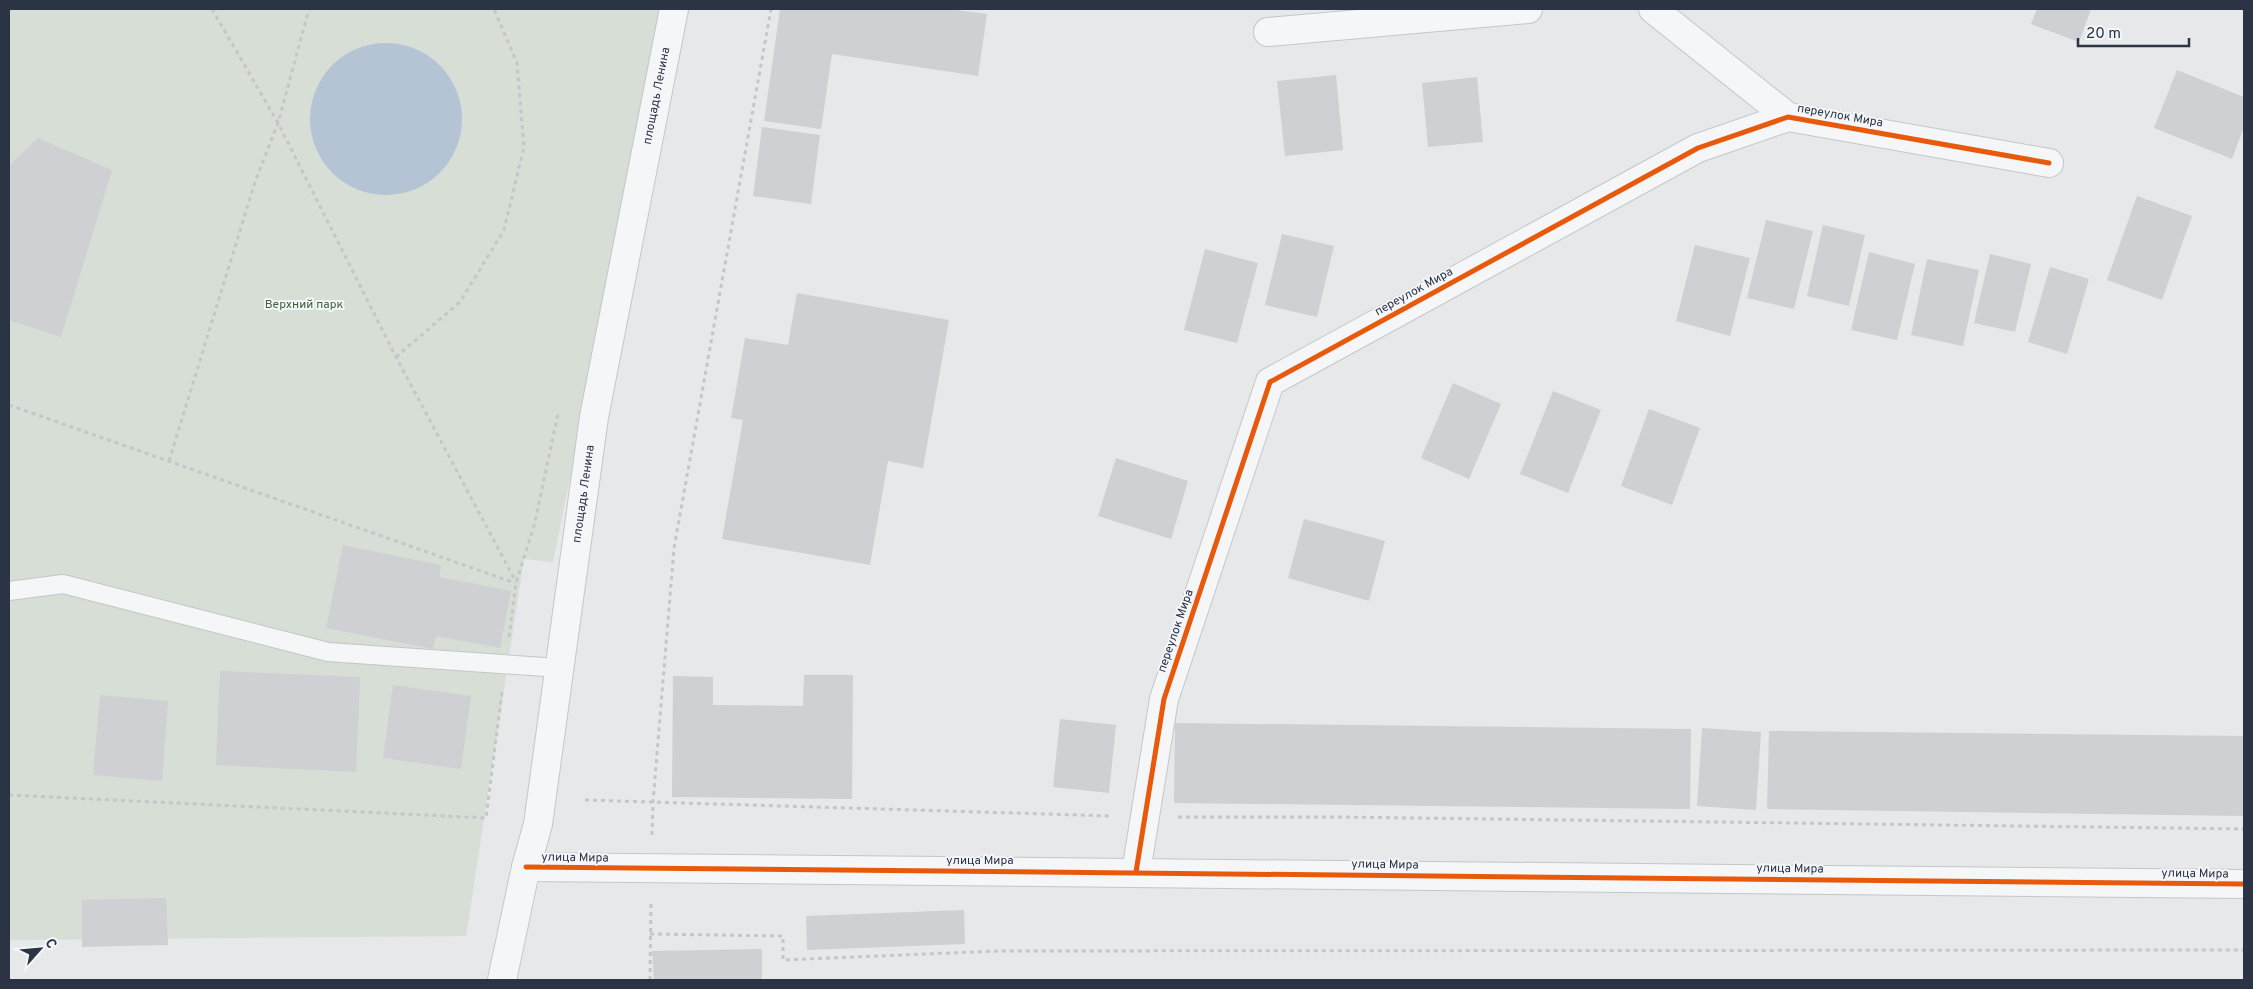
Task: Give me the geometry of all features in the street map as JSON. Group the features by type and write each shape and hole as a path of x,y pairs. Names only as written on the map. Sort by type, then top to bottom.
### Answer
{"street":[{"name":"площадь Ленина","path":"502,980 526,867 538,824 594,417 674,9"},
{"path":"1268,32 1528,9"},
{"name":"переулок Мира","path":"1653,9 1788,116 2049,163"},
{"name":"переулок Мира","path":"1136,872 1164,699 1270,382 1698,148 1788,116"},
{"name":"улица Мира","path":"526,867 2244,884"}],"lane":[{"path":"9,591 63,584 328,652 559,668"}],"path":[{"path":"9,795 486,818 516,583 396,357 278,123 212,9"},
{"path":"169,461 255,182 278,123 309,9"},
{"path":"396,357 460,302 504,230 524,147 517,63 494,9"},
{"path":"650,980 653,802 674,548 771,9"},
{"path":"9,405 516,583"},
{"path":"585,800 1144,817 1340,817 2244,830"},
{"path":"650,934 783,936 783,960 998,951 2244,950"}],"green space":[{"name":"Верхний парк","path":"9,9 665,9 553,562 524,559 466,936 9,940"}],"water":[{"path":"386,43 401,44 415,48 428,55 440,65 450,77 457,90 461,104 461,134 457,148 450,161 440,173 428,183 415,190 401,194 386,195 371,194 357,190 344,183 332,173 322,161 315,148 311,134 310,119 311,104 315,90 322,77 332,65 344,55 357,48 371,44"}],"building":[{"path":"780,9 949,9 987,14 978,76 832,54 821,129 764,121"},
{"path":"2037,9 2091,9 2079,42 2031,24"},
{"path":"2177,70 2244,97 2244,127 2232,159 2154,128"},
{"path":"1336,75 1343,150 1285,156 1277,81"},
{"path":"1477,77 1483,142 1428,147 1422,83"},
{"path":"762,127 820,135 811,204 753,196"},
{"path":"38,138 112,170 61,337 9,320 9,166"},
{"path":"2137,196 2192,216 2162,300 2107,280"},
{"path":"1766,220 1813,231 1794,309 1747,298"},
{"path":"1823,225 1865,235 1849,306 1807,296"},
{"path":"1282,234 1334,246 1317,317 1265,305"},
{"path":"1695,245 1750,258 1730,336 1676,321"},
{"path":"1205,249 1258,263 1237,343 1184,330"},
{"path":"1869,252 1915,264 1897,340 1851,330"},
{"path":"1990,254 2031,264 2015,332 1974,323"},
{"path":"1927,259 1979,270 1963,346 1911,335"},
{"path":"2050,267 2089,279 2067,354 2028,342"},
{"path":"797,293 949,320 923,468 888,461 870,565 722,539 743,420 731,418 745,338 788,345"},
{"path":"1453,383 1501,404 1469,479 1421,458"},
{"path":"1553,391 1601,410 1568,493 1520,474"},
{"path":"1649,409 1700,428 1672,505 1621,486"},
{"path":"1116,458 1188,481 1171,539 1098,516"},
{"path":"1304,519 1385,541 1369,601 1288,578"},
{"path":"343,545 441,565 439,577 511,591 500,648 436,636 433,649 326,628"},
{"path":"220,671 360,677 356,772 216,765"},
{"path":"804,675 853,675 852,799 672,797 673,676 713,677 713,705 803,706"},
{"path":"393,685 471,696 461,769 383,758"},
{"path":"100,695 168,701 162,781 93,775"},
{"path":"1060,719 1116,725 1109,793 1053,787"},
{"path":"1175,723 1691,729 1690,809 1174,803"},
{"path":"1702,728 1761,732 1756,810 1697,806"},
{"path":"1769,731 2244,736 2244,816 1767,809"},
{"path":"166,898 168,945 82,947 82,900"},
{"path":"964,910 965,944 807,950 806,916"},
{"path":"762,949 762,980 654,980 652,951"}],"cycle path":[{"path":"1136,872 1164,699 1270,382 1698,148 1788,117 2049,163"},
{"path":"526,867 2244,884"}]}
